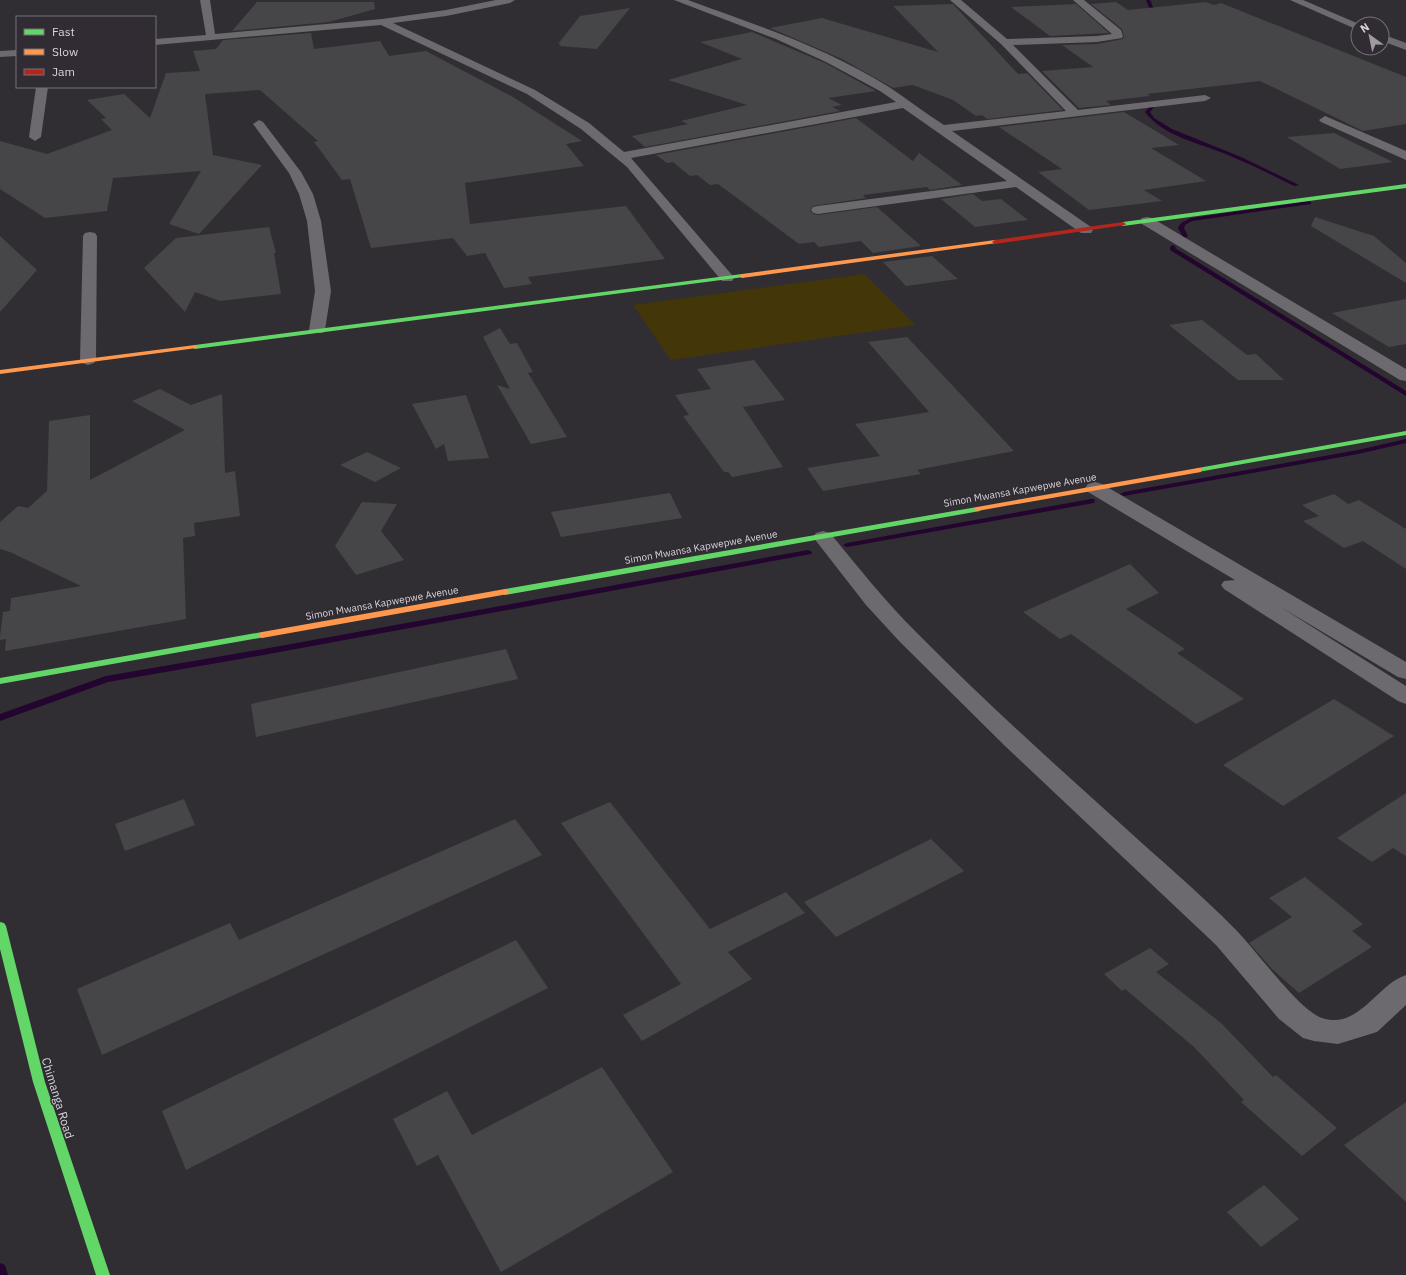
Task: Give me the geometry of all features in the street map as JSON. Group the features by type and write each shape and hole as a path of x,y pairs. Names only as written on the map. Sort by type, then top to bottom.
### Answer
{"street":[{"path":"205,0 211,37"},
{"path":"156,42 382,22 446,13 510,0"},
{"path":"679,0 780,37 830,60 884,89 1086,230"},
{"path":"955,0 1005,42 1075,113"},
{"path":"1005,42 1097,39 1118,36 1117,32 1078,0"},
{"path":"1295,0 1350,24"},
{"path":"382,22 531,92 585,126 631,164 727,278"},
{"path":"1390,40 1406,47"},
{"path":"0,54 16,53"},
{"path":"35,137 42,88"},
{"path":"942,130 1205,98"},
{"path":"621,156 905,104"},
{"path":"1325,120 1406,156"},
{"path":"259,124 295,172 306,194 314,221 323,291 317,330"},
{"path":"818,210 1019,183"},
{"path":"0,372 727,278 1406,186"},
{"path":"1147,221 1406,376"},
{"path":"88,360 90,236"},
{"name":"Simon Mwansa Kapwepwe Avenue","path":"0,681 1406,433"},
{"path":"1095,488 1406,672"},
{"path":"1144,517 1154,534 1167,544 1406,696"},
{"path":"823,536 874,600 908,638 1014,740 1226,937 1289,1010 1314,1029 1338,1032 1368,1023 1406,987"},
{"name":"Chimanga Road","path":"0,926 39,1082 103,1275"}],"shaded area":[{"path":"864,274 915,325 671,360 633,305"}],"building":[{"path":"257,2 374,2 375,9 329,22 232,31"},
{"path":"1116,2 1128,10 1206,2 1214,5 1221,3 1350,55 1350,56 1354,56 1406,77 1406,124 1363,131 1260,81 1147,94 1150,96 1106,101 1111,105 1079,108 1042,71 1093,67 1062,45 1097,44 1123,39 1124,36 1122,29 1091,4"},
{"path":"953,4 1018,74 1027,73 1063,110 987,119 982,115 976,116 953,100 913,85 893,88 842,59 770,28 822,18 938,52 893,6"},
{"path":"1076,4 1109,33 1050,36 1011,7"},
{"path":"630,8 597,49 559,46 561,44 558,44 580,16"},
{"path":"752,32 825,63 876,91 828,98 842,105 832,107 840,111 645,147 632,136 688,124 681,121 747,105 668,80 742,59 700,42"},
{"path":"311,33 314,49 380,41 389,56 426,51 513,97 582,141 566,144 584,166 465,183 470,224 626,206 665,259 528,277 532,284 504,288 485,253 467,256 453,238 371,248 350,179 342,180 314,142 318,141 260,90 205,94 213,155 262,165 199,234 169,224 201,171 113,178 107,211 45,218 0,189 0,141 47,154 112,130 101,119 106,118 87,100 124,94 150,118 166,73 200,71 193,51 216,49 223,40"},
{"path":"1124,112 1179,145 1151,148 1206,181 1144,190 1162,201 1089,210 1038,172 1062,169 999,127"},
{"path":"856,118 913,161 919,153 962,185 930,190 927,187 863,195 866,198 813,206 810,211 813,214 818,215 877,207 921,246 873,253 861,241 819,247 814,242 799,244 718,184 710,185 697,175 690,176 673,162 667,163 656,155"},
{"path":"1334,133 1393,162 1340,169 1287,137"},
{"path":"973,194 982,201 1001,199 1028,220 975,227 941,199"},
{"path":"1315,217 1374,236 1406,263 1406,283 1311,226"},
{"path":"269,227 276,253 274,253 281,294 220,301 195,292 185,312 144,268 176,238"},
{"path":"0,236 37,270 0,312"},
{"path":"932,256 958,279 906,286 883,262"},
{"path":"1406,299 1406,344 1389,347 1332,313"},
{"path":"1202,320 1247,355 1256,354 1284,380 1238,380 1169,325"},
{"path":"500,328 510,344 517,343 533,372 528,373 567,437 531,444 497,385 510,389 483,337"},
{"path":"907,337 1014,451 917,470 921,474 823,491 807,468 880,456 855,424 929,412 868,342"},
{"path":"754,360 785,400 743,407 783,467 732,477 728,472 724,472 683,416 689,415 675,395 711,389 697,369"},
{"path":"160,389 191,405 222,394 225,473 235,471 240,516 194,523 195,536 183,538 186,619 5,651 6,639 0,640 0,637 3,612 10,611 11,598 81,586 10,552 0,549 0,522 18,506 28,508 47,491 49,421 90,415 90,480 185,430 132,401"},
{"path":"466,395 489,458 448,461 444,444 436,449 412,404"},
{"path":"367,452 401,468 375,482 340,465"},
{"path":"670,493 682,518 561,537 551,512"},
{"path":"1334,494 1348,504 1359,500 1406,529 1406,569 1363,541 1344,548 1303,521 1319,516 1302,505"},
{"path":"362,502 397,504 381,531 404,560 356,575 335,546"},
{"path":"1130,564 1159,593 1126,609 1185,649 1177,653 1244,699 1196,724 1071,634 1060,639 1023,612"},
{"path":"506,649 518,679 256,737 251,704"},
{"path":"1334,699 1394,736 1283,806 1223,765"},
{"path":"1406,793 1406,856 1393,848 1372,862 1337,838"},
{"path":"184,799 195,825 125,851 115,824"},
{"path":"610,802 710,929 786,892 805,913 728,952 752,979 642,1041 623,1015 681,984 561,823"},
{"path":"515,819 542,855 102,1055 77,989 230,923 239,940"},
{"path":"931,839 964,871 836,937 804,902"},
{"path":"1305,877 1363,924 1352,931 1372,947 1299,993 1273,970 1249,943 1292,917 1269,898"},
{"path":"516,940 548,988 186,1170 162,1111"},
{"path":"1150,948 1169,964 1156,972 1221,1023 1273,1077 1276,1075 1337,1128 1302,1156 1241,1102 1244,1100 1194,1047 1125,989 1122,991 1104,974"},
{"path":"602,1067 673,1172 501,1272 438,1155 417,1166 393,1119 447,1091 472,1135"},
{"path":"1406,1102 1406,1202 1344,1145"},
{"path":"1264,1185 1299,1219 1261,1247 1227,1212"}],"waterway":[{"path":"1148,0 1153,12 1153,18"},
{"path":"1153,106 1147,112 1153,119 1170,130 1239,158 1296,185"},
{"path":"1185,236 1181,228 1183,224 1191,220 1309,203"},
{"path":"1173,247 1172,249 1406,394"},
{"path":"1124,494 1358,452 1406,441"},
{"path":"847,545 1091,501"},
{"path":"0,718 106,679 258,653 808,552"},
{"path":"0,1270 1,1275"}],"traffic: fast":[{"path":"1123,224 1406,186"},
{"path":"195,347 742,276"},
{"path":"1198,470 1406,433"},
{"path":"505,592 977,509"},
{"path":"0,681 262,635"},
{"path":"0,926 39,1082 103,1275"}],"traffic: slow":[{"path":"742,276 995,242"},
{"path":"0,372 195,347"},
{"path":"977,509 1198,470"},
{"path":"262,635 505,592"}],"traffic: jam":[{"path":"995,242 1123,224"}]}
